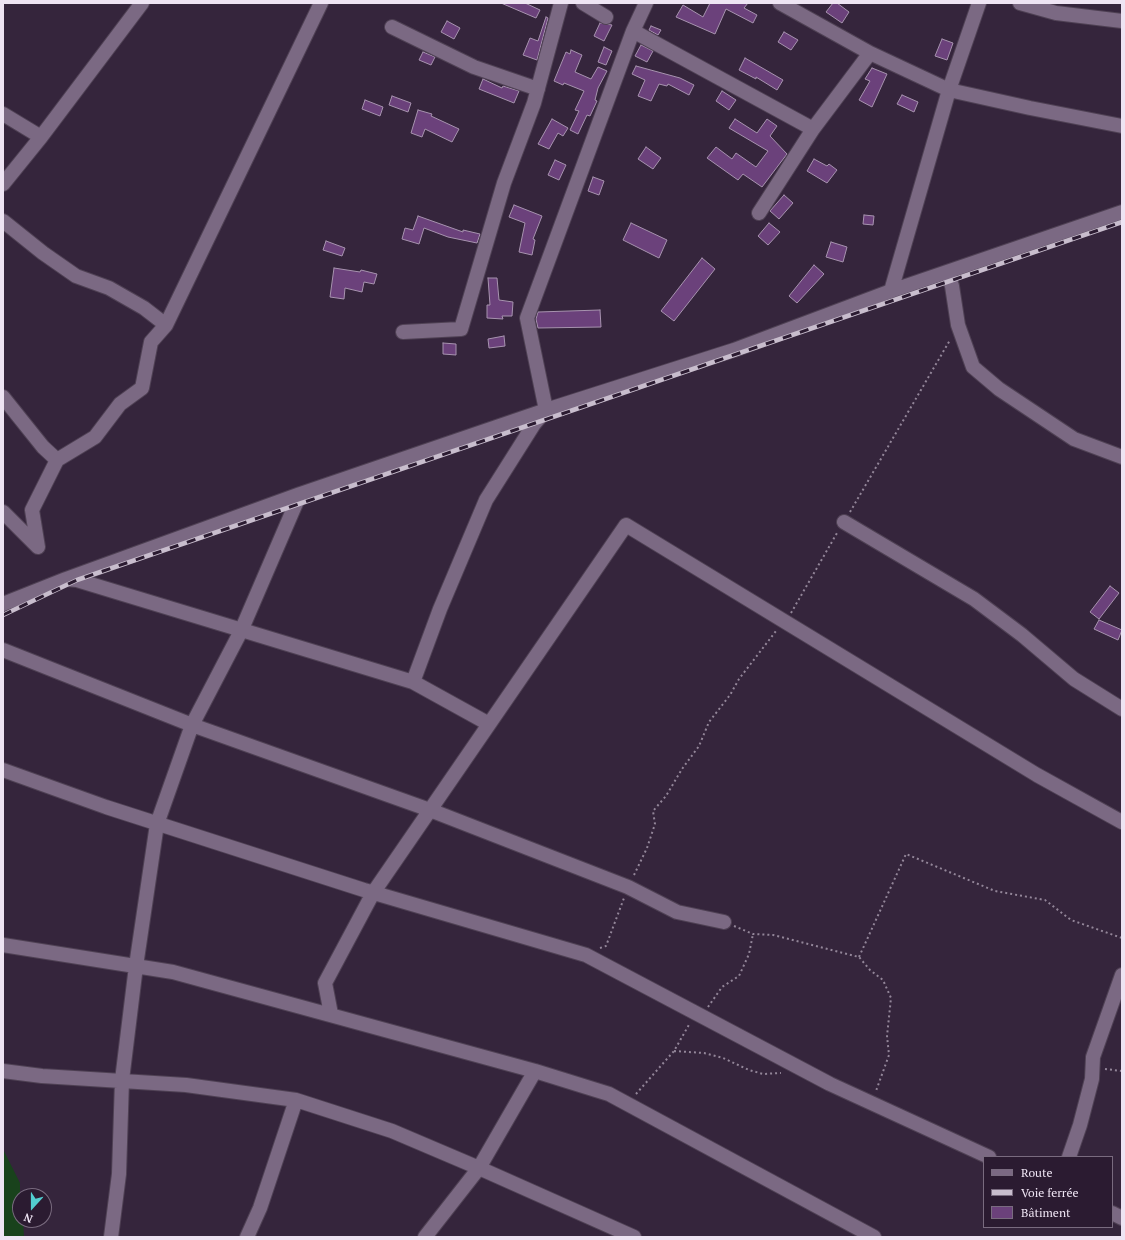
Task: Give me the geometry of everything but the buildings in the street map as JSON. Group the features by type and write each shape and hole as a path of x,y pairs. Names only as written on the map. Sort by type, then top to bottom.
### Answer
{"street":[{"path":"3,184 41,137 142,3"},
{"path":"3,512 38,547 32,510 57,460 95,437 120,404 142,388 151,342 166,324 321,3"},
{"path":"403,332 462,329 504,184 538,89 561,3"},
{"path":"582,3 606,17"},
{"path":"546,410 528,318 633,31 646,3"},
{"path":"780,3 870,53 949,90 1122,126"},
{"path":"891,291 949,90 980,3"},
{"path":"1020,3 1056,13 1122,20"},
{"path":"392,27 474,67 538,89"},
{"path":"633,31 813,129"},
{"path":"759,213 813,129 870,53"},
{"path":"3,114 41,137"},
{"path":"3,604 66,579 300,494 546,410 734,350 891,291 1122,212"},
{"path":"3,221 43,253 76,276 109,288 144,308 166,324"},
{"path":"947,272 952,286 958,325 973,367 999,388 1074,439 1122,457"},
{"path":"3,397 43,447 57,460"},
{"path":"413,682 440,609 486,500 534,424 546,410"},
{"path":"111,1237 118,1174 122,1080 136,966 157,824 192,724 241,631 300,494"},
{"path":"844,522 974,599 1022,635 1074,679 1122,709"},
{"path":"330,1014 325,983 373,893 626,525 1037,776 1122,822"},
{"path":"66,579 77,580 413,682 489,724"},
{"path":"3,650 192,724 430,810 628,887 677,912 724,922"},
{"path":"3,770 106,808 373,893 586,955 799,1067 987,1156"},
{"path":"3,945 173,972 535,1071 609,1094 874,1237"},
{"path":"1069,1156 1080,1125 1092,1079 1093,1057 1122,974"},
{"path":"425,1237 479,1168 535,1071"},
{"path":"3,1072 42,1076 186,1085 296,1100 392,1131 634,1237"},
{"path":"247,1237 260,1208 296,1100"}],"path":[{"path":"586,955 606,946 628,887 647,848 655,824 653,811 666,796 682,769 699,746 709,722 730,695 739,679 773,634 786,622 958,325"},
{"path":"859,957 906,854 995,891 1045,900 1072,920 1122,938"},
{"path":"724,922 753,934 773,935 859,957 870,970 883,980 891,998 887,1036 889,1055 871,1102"},
{"path":"674,1051 704,1053 723,1058 749,1070 763,1074 789,1072 799,1067"},
{"path":"1092,1068 1122,1071"}],"green space":[{"path":"3,1149 20,1183 20,1188 12,1188 12,1228 23,1228 24,1237 3,1237"}],"railway":[{"path":"3,615 77,580 1122,222"}]}
